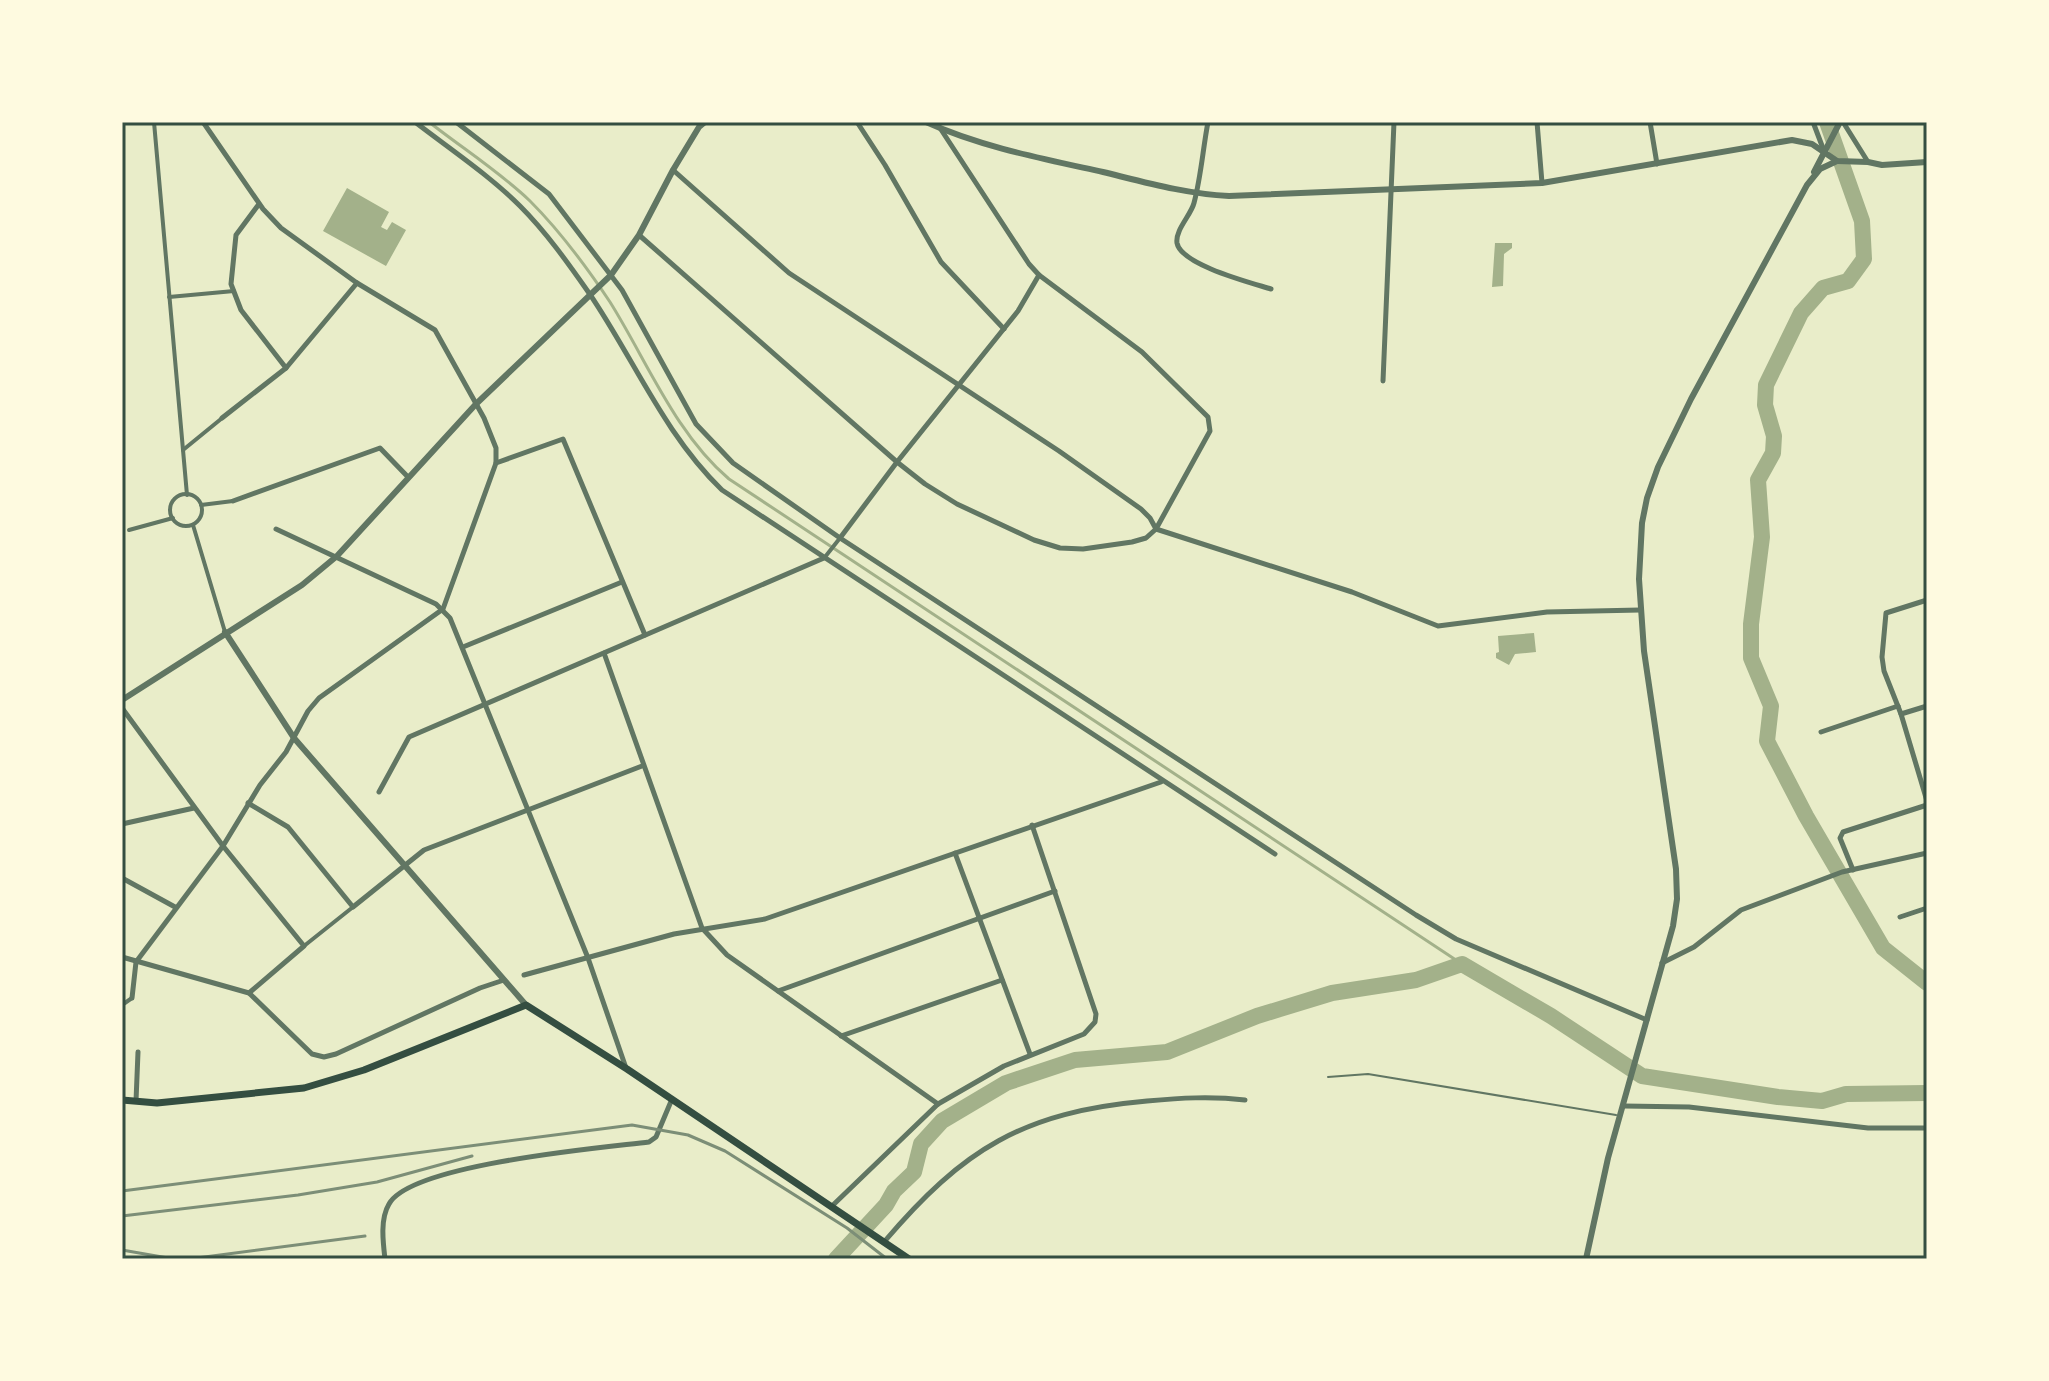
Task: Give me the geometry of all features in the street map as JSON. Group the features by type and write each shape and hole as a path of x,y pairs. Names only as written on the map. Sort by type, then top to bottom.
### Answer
{"main road":[{"path":"122,1100 157,1103 230,1097 317,1084 364,1070 526,1005 627,1069 909,1259"}],"street":[{"path":"154,122 187,495"},
{"path":"122,1005 132,998 136,962 223,846 248,803 294,738 308,711 319,698 443,609 496,463 496,448 476,404 435,330 357,283 281,228 259,204 203,122"},
{"path":"415,122 519,205 539,226 590,295 697,466 722,490 1275,854"},
{"path":"456,122 549,194 633,309 682,401 712,443 733,463 840,538 1429,923 1504,961 1647,1020"},
{"path":"122,700 302,585 337,556 476,404 611,275 639,235 673,170 705,122"},
{"path":"857,122 941,262 1004,329"},
{"path":"926,122 1068,165 1196,194 1229,196 1542,183 1792,140 1826,148"},
{"path":"1208,122 1194,204 1178,235 1178,247 1213,270 1271,289"},
{"path":"1383,381 1394,122"},
{"path":"1537,122 1542,183"},
{"path":"1650,122 1657,164"},
{"path":"1813,122 1826,148 1837,161"},
{"path":"1586,1259 1608,1158 1675,914 1677,882 1640,610 1639,548 1647,498 1658,467 1691,399 1840,124 1868,162"},
{"path":"639,235 897,462 940,494 1034,540 1060,548 1083,549 1146,538 1156,529 1210,431 1208,417 1142,352 1039,275 940,128"},
{"path":"1812,175 1837,161 1854,160 1882,165 1927,162"},
{"path":"673,170 772,260 1059,451 1141,509 1156,529 1352,592 1438,626 1547,612 1640,610"},
{"path":"259,204 236,235 231,284 241,310 286,368"},
{"path":"379,792 409,737 825,557 1018,311 1039,275"},
{"path":"183,450 286,368 357,283"},
{"path":"169,297 234,291"},
{"path":"496,463 563,439 645,635"},
{"path":"201,505 233,501 380,448 407,476"},
{"path":"187,495 201,505 200,518 193,525 183,526 173,518 172,504 178,497 187,495"},
{"path":"129,530 173,518"},
{"path":"193,525 225,632 294,738 526,1005"},
{"path":"276,529 443,609 463,647 588,958 627,1069"},
{"path":"463,647 622,582"},
{"path":"1853,870 1840,838 1843,832 1927,803 1882,657 1886,613 1927,600"},
{"path":"604,653 702,928 727,955 938,1104"},
{"path":"1821,732 1898,706"},
{"path":"1901,714 1927,706"},
{"path":"122,708 223,846 304,946"},
{"path":"249,993 424,850 642,766"},
{"path":"524,975 702,928 727,927 765,919 1162,781"},
{"path":"248,803 288,827 353,907"},
{"path":"122,824 194,808"},
{"path":"832,1206 938,1104 1030,1054 1084,1034 1095,1022 1096,1014 1032,825"},
{"path":"955,853 1030,1054"},
{"path":"1662,963 1694,947 1741,910 1842,872 1927,853"},
{"path":"122,878 175,907"},
{"path":"777,991 1055,891"},
{"path":"1900,917 1927,908"},
{"path":"122,957 249,993 312,1054 324,1057 504,980"},
{"path":"841,1036 1002,980"},
{"path":"136,1102 138,1052"},
{"path":"884,1242 922,1198 947,1175 1025,1126 1063,1113 1131,1102 1213,1096 1245,1100"},
{"path":"385,1259 383,1240 388,1204 402,1189 483,1165 649,1142 656,1137 672,1099"},
{"path":"1624,1104 1689,1107 1839,1126 1927,1128"}],"lane":[{"path":"1328,1077 1368,1074 1621,1116"}],"shaded area":[{"path":"347,188 389,212 381,227 387,230 392,222 406,230 386,266 323,231"},
{"path":"1495,243 1512,243 1512,248 1504,254 1503,286 1492,287"},
{"path":"1534,633 1536,652 1515,654 1509,665 1496,658 1499,652 1498,636"}],"waterway":[{"path":"429,122 494,170 541,212 610,302 677,418 710,461 729,479 1462,964"},
{"path":"1827,122 1862,221 1864,259 1848,281 1823,288 1801,313 1766,385 1765,405 1774,436 1773,453 1758,480 1762,537 1751,624 1751,658 1771,706 1767,741 1806,816 1883,948 1927,983"},
{"path":"836,1259 914,1172 921,1144 942,1121 1006,1083 1075,1060 1167,1052 1257,1016 1332,993 1416,980 1462,964 1551,1016 1642,1076 1822,1101 1846,1094 1927,1093"}],"railway":[{"path":"122,1191 632,1125 688,1135 725,1151 847,1228 887,1259"},
{"path":"122,1216 298,1195 377,1182 472,1156"},
{"path":"122,1250 168,1258 197,1258 365,1236"}]}
